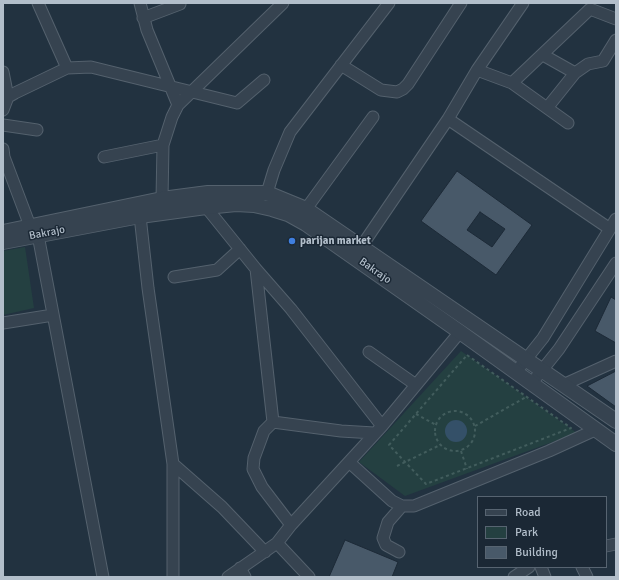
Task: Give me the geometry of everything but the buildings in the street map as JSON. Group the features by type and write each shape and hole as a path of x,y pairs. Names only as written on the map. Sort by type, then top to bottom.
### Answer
{"street":[{"path":"38,3 67,68"},
{"path":"140,3 147,30 178,105"},
{"path":"162,199 163,145 172,117 178,105 283,3"},
{"path":"267,193 279,157 290,132 388,3"},
{"path":"341,65 381,90 397,92 403,89 408,84 461,3"},
{"path":"361,247 448,119 477,70 523,3"},
{"path":"143,18 180,4"},
{"path":"512,83 590,9 616,19"},
{"path":"547,108 575,73 588,64 603,61 616,40"},
{"path":"543,55 575,73"},
{"path":"8,97 67,68 91,67 170,88 237,103 264,80"},
{"path":"477,70 512,83 568,123"},
{"path":"3,72 8,97 3,110"},
{"path":"306,209 373,117"},
{"path":"448,119 610,229"},
{"path":"3,125 38,130"},
{"path":"104,156 163,145"},
{"path":"3,148 4,157 34,231 53,315 103,577"},
{"name":"Bakrajo","path":"3,242 34,231 162,199 208,193 267,193 306,209 616,421"},
{"name":"Bakrajo","path":"3,232 34,231 236,204 254,205 288,214 306,224 616,444"},
{"path":"206,207 256,269 292,309 378,430"},
{"path":"140,216 173,464 173,577"},
{"path":"516,372 543,338 616,219"},
{"path":"174,277 217,270 240,249"},
{"path":"256,269 272,422 264,431 254,458 252,469 262,487 291,525"},
{"path":"531,384 560,349 615,269"},
{"path":"3,323 53,315"},
{"path":"228,577 242,572 277,543 291,525 378,430 460,332"},
{"path":"543,338 560,349"},
{"path":"369,352 416,385"},
{"path":"563,385 616,361"},
{"path":"272,422 341,431 378,430"},
{"path":"349,462 392,501 402,506 414,506 549,451 595,430"},
{"path":"173,464 222,507 265,552"},
{"path":"399,552 386,545 383,538 388,522 402,506"},
{"path":"277,543 309,577"},
{"path":"514,577 528,568"},
{"path":"582,568 587,577"}],"path":[{"path":"467,355 526,397 571,428 426,484 389,445 467,355"},
{"path":"475,426 526,397"},
{"path":"456,411 468,415 475,426 476,432 474,438 467,448 461,451 450,451 440,445 436,439 435,432 438,420 449,412 456,411"},
{"path":"416,414 436,425"},
{"path":"397,466 440,445"},
{"path":"461,451 467,469"}],"green space":[{"path":"25,247 34,308 3,315 3,251"},
{"path":"461,351 577,433 405,496 359,462"}],"water":[{"path":"456,420 464,423 467,431 464,439 456,442 448,439 445,431 448,423"}],"place":[{"name":"parijan market","path":"292,241"}]}
